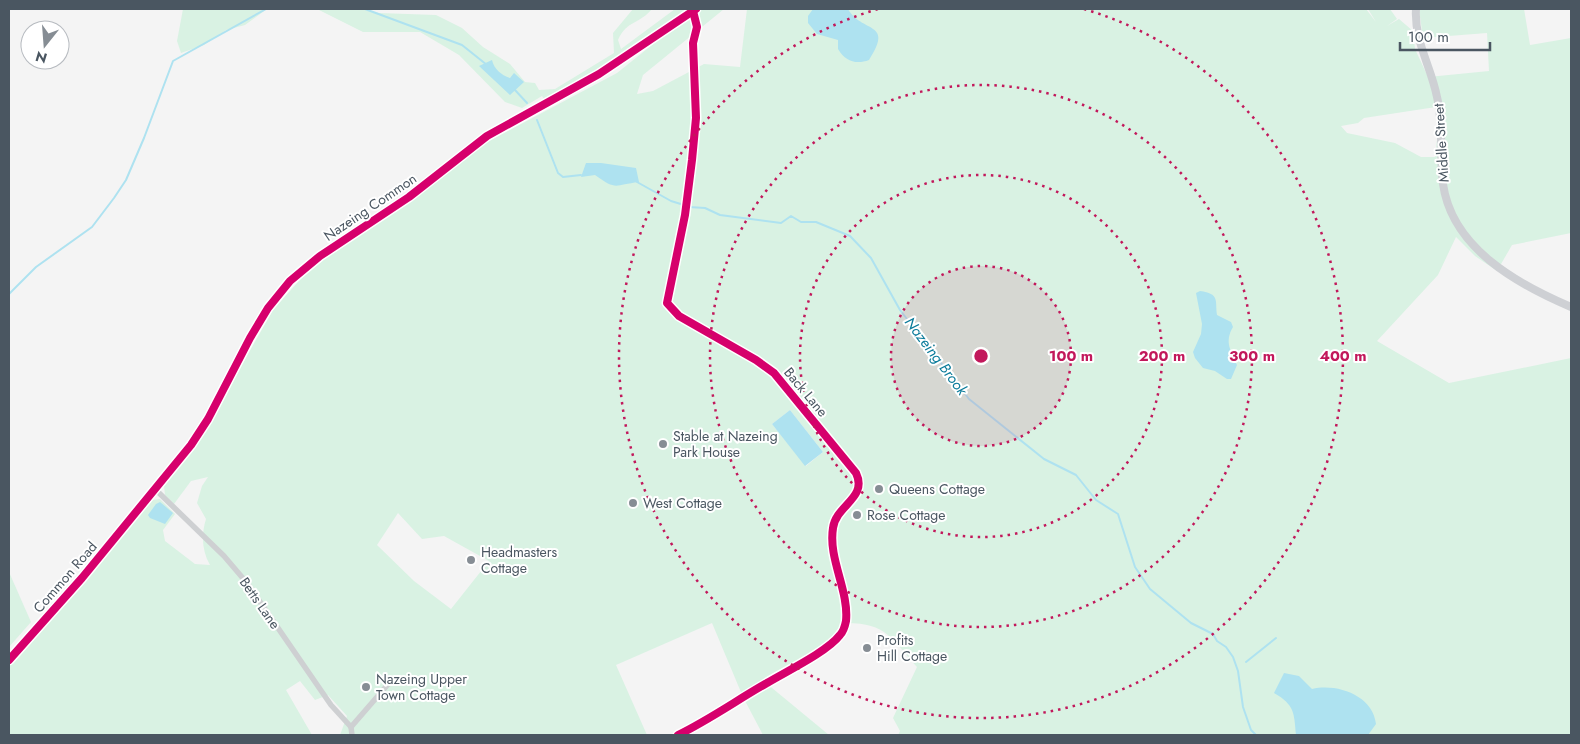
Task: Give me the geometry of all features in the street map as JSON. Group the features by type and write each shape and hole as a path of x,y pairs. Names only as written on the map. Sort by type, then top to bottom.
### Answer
{"street":[{"name":"Middle Street","path":"1416,9 1419,44 1437,97 1443,184 1455,220 1467,239 1490,261 1542,294 1571,307"},
{"name":"Nazeing Common","path":"140,509 191,445 212,411 268,308 290,281 320,256 409,197 487,136 599,74 694,10"},
{"name":"Back Lane","path":"678,735 799,664 840,635 845,625 846,614 834,553 833,526 837,516 860,488 856,473 774,373 756,360 679,316 667,303 685,215 696,118 693,43 697,26 694,10"},
{"name":"Betts Lane","path":"156,490 224,556 247,583 331,705 351,727"},
{"name":"Common Road","path":"9,660 140,509"},
{"path":"352,735 351,727 390,682"}],"green space":[{"path":"183,9 267,9 245,25 226,30 204,45 181,53 177,41"},
{"path":"317,9 361,9 379,13 436,15 462,28 483,47 510,64 525,82 535,83 539,90 555,89 614,53 613,33 633,9 652,9 625,29 618,40 621,49 675,9 686,9 624,55 545,101 542,96 522,108 505,102 459,55 420,32 363,32"},
{"path":"697,9 724,9 643,75 637,94 653,91 704,64 740,67 747,9 1366,9 1376,22 1368,9 1390,9 1397,19 1387,26 1399,19 1413,31 1415,49 1428,77 1489,71 1487,33 1423,38 1419,9 1524,9 1530,45 1571,38 1571,233 1512,245 1497,271 1475,256 1456,237 1438,275 1377,341 1449,383 1571,358 1571,735 898,735 900,731 893,718 917,667 893,640 878,629 869,625 843,623 838,634 766,683 829,735 763,735 743,697 712,623 616,665 647,735 340,735 347,716 328,695 315,700 300,681 286,690 312,735 9,735 9,665 152,500 160,499 175,514 163,530 165,541 195,564 210,565 203,543 206,519 197,503 202,486 208,477 191,481 174,504 165,495 164,486 204,432 273,310 307,272 326,257 406,204 480,146 617,73","holes":["1436,107 1438,131 1435,157 1421,157 1395,143 1347,133 1341,126 1358,123 1364,118","790,410 823,452 806,466 772,424","398,513 422,539 444,536 489,561 451,609 414,581 377,545"]},
{"path":"9,572 31,622 9,647"}],"water":[{"path":"813,9 848,9 860,22 873,29 879,39 869,60 855,62 847,59 838,49 838,40 817,34 808,23 808,16"},
{"path":"492,60 496,69 501,73 510,78 514,73 524,82 510,95 479,66"},
{"path":"586,163 636,168 639,182 616,186 595,175 581,177"},
{"path":"1200,291 1214,296 1217,315 1231,322 1233,327 1230,332 1229,342 1237,365 1231,379 1227,379 1215,371 1203,368 1195,358 1193,352 1201,334 1202,324 1196,293"},
{"path":"790,410 823,452 805,466 772,424"},
{"path":"160,502 173,513 165,524 150,518 148,515 156,504"},
{"path":"1284,673 1299,676 1312,689 1333,688 1353,694 1368,706 1376,724 1368,735 1296,735 1295,721 1290,706 1274,693"}],"waterway":[{"path":"9,294 36,267 92,227 114,198 126,180 173,61 266,9"},
{"name":"Nazeing Brook","path":"365,9 462,45 487,65"},
{"name":"Nazeing Brook","path":"515,90 527,103"},
{"name":"Nazeing Brook","path":"537,120 558,173 563,177 581,175"},
{"name":"Nazeing Brook","path":"637,182 671,201 684,205"},
{"name":"Nazeing Brook","path":"689,207 705,208 720,215 781,223 791,216 801,222 816,222 850,236 871,258 900,310 969,399 1044,459 1076,475 1096,500 1118,514 1135,567 1150,589 1191,623 1213,634 1217,641 1226,647 1233,657 1238,671 1243,707 1251,730 1256,735"},
{"path":"1246,662 1276,638"}],"cycle path":[{"path":"9,660 82,578 191,445 208,419 250,338 268,308 290,281 320,256 409,197 487,136 599,74 696,9"},
{"path":"678,735 816,655 841,634 846,621 846,609 833,551 833,528 835,520 855,495 859,482 856,473 774,373 756,360 679,316 667,303 685,215 696,118 693,43 697,27 693,11"}],"place":[{"name":"Stable at Nazeing Park House","path":"663,444"},
{"name":"Queens Cottage","path":"879,489"},
{"name":"West Cottage","path":"633,503"},
{"name":"Rose Cottage","path":"857,515"},
{"name":"Headmasters Cottage","path":"471,560"},
{"name":"Profits Hill Cottage","path":"867,648"},
{"name":"Nazeing Upper Town Cottage","path":"366,687"}]}
